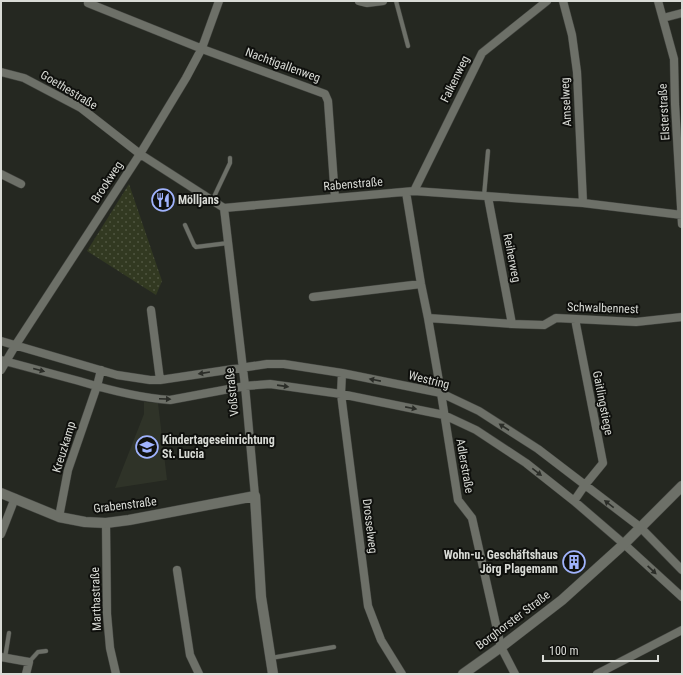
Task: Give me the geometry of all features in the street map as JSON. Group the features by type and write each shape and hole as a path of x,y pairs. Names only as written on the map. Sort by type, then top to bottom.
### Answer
{"street":[{"name":"Brookweg","path":"1,370 4,361 140,154 186,78 202,48 220,1"},
{"path":"359,1 366,3 383,1"},
{"name":"Falkenweg","path":"410,191 482,53 547,1"},
{"name":"Amselweg","path":"563,1 572,34 577,72 583,204"},
{"name":"Elsterstraße","path":"658,1 674,59 682,224"},
{"path":"88,3 202,48"},
{"path":"663,18 682,13"},
{"name":"Nachtigallenweg","path":"202,48 325,94 328,101 335,198"},
{"name":"Goethestraße","path":"1,72 24,78 81,108 140,154"},
{"path":"140,154 224,208"},
{"path":"1,174 21,184"},
{"name":"Rabenstraße","path":"224,208 410,191 583,204 681,215"},
{"name":"Adlerstraße","path":"410,191 421,284 441,393 458,500 472,518 501,647 515,674"},
{"name":"Reiherweg","path":"486,196 512,324"},
{"name":"Voßstraße","path":"224,208 245,386 255,496 261,597 273,674"},
{"path":"313,297 421,284"},
{"path":"151,310 160,380"},
{"name":"Schwalbennest","path":"428,318 544,325 556,318 636,322 682,318"},
{"name":"Gaitlingstiege","path":"575,319 603,463 585,485"},
{"name":"Westring","path":"1,342 117,375 150,380 160,380 267,364 284,364 342,373 441,393 486,415 538,449 640,527 682,570"},
{"path":"4,361 137,396 170,400 245,386 270,384 341,394 444,415 476,430 526,464 574,501 682,597"},
{"name":"Kreuzkamp","path":"59,516 68,470 97,386 101,370"},
{"name":"Drosselweg","path":"342,373 341,394 368,606 381,640 402,674"},
{"path":"574,501 585,485"},
{"name":"Borghorster Straße","path":"463,674 562,600 624,544 682,486"},
{"name":"Grabenstraße","path":"1,493 59,516 85,522 129,520 255,496"},
{"path":"1,534 15,498"},
{"name":"Marthastraße","path":"106,522 110,648 116,674"},
{"path":"178,570 190,654 199,674"},
{"path":"597,674 682,630"},
{"path":"3,657 29,662 26,674"}],"lane":[{"path":"396,1 408,46"},
{"path":"486,196 488,151"},
{"path":"212,201 230,163 230,158"},
{"path":"185,225 196,247 228,243"},
{"path":"3,657 9,633"},
{"path":"271,658 334,647"},
{"path":"29,662 38,652 46,651"}],"shaded area":[{"name":"Kindertageseinrichtung St. Lucia","path":"144,402 158,403 167,480 115,488 144,414"}],"green space":[{"path":"129,184 162,281 156,295 87,251"}],"place":[{"name":"Mölljans","path":"163,200"},
{"name":"Kindertageseinrichtung St. Lucia","path":"147,447"},
{"name":"Wohn-u. Geschäftshaus Jörg Plagemann","path":"574,562"}]}
